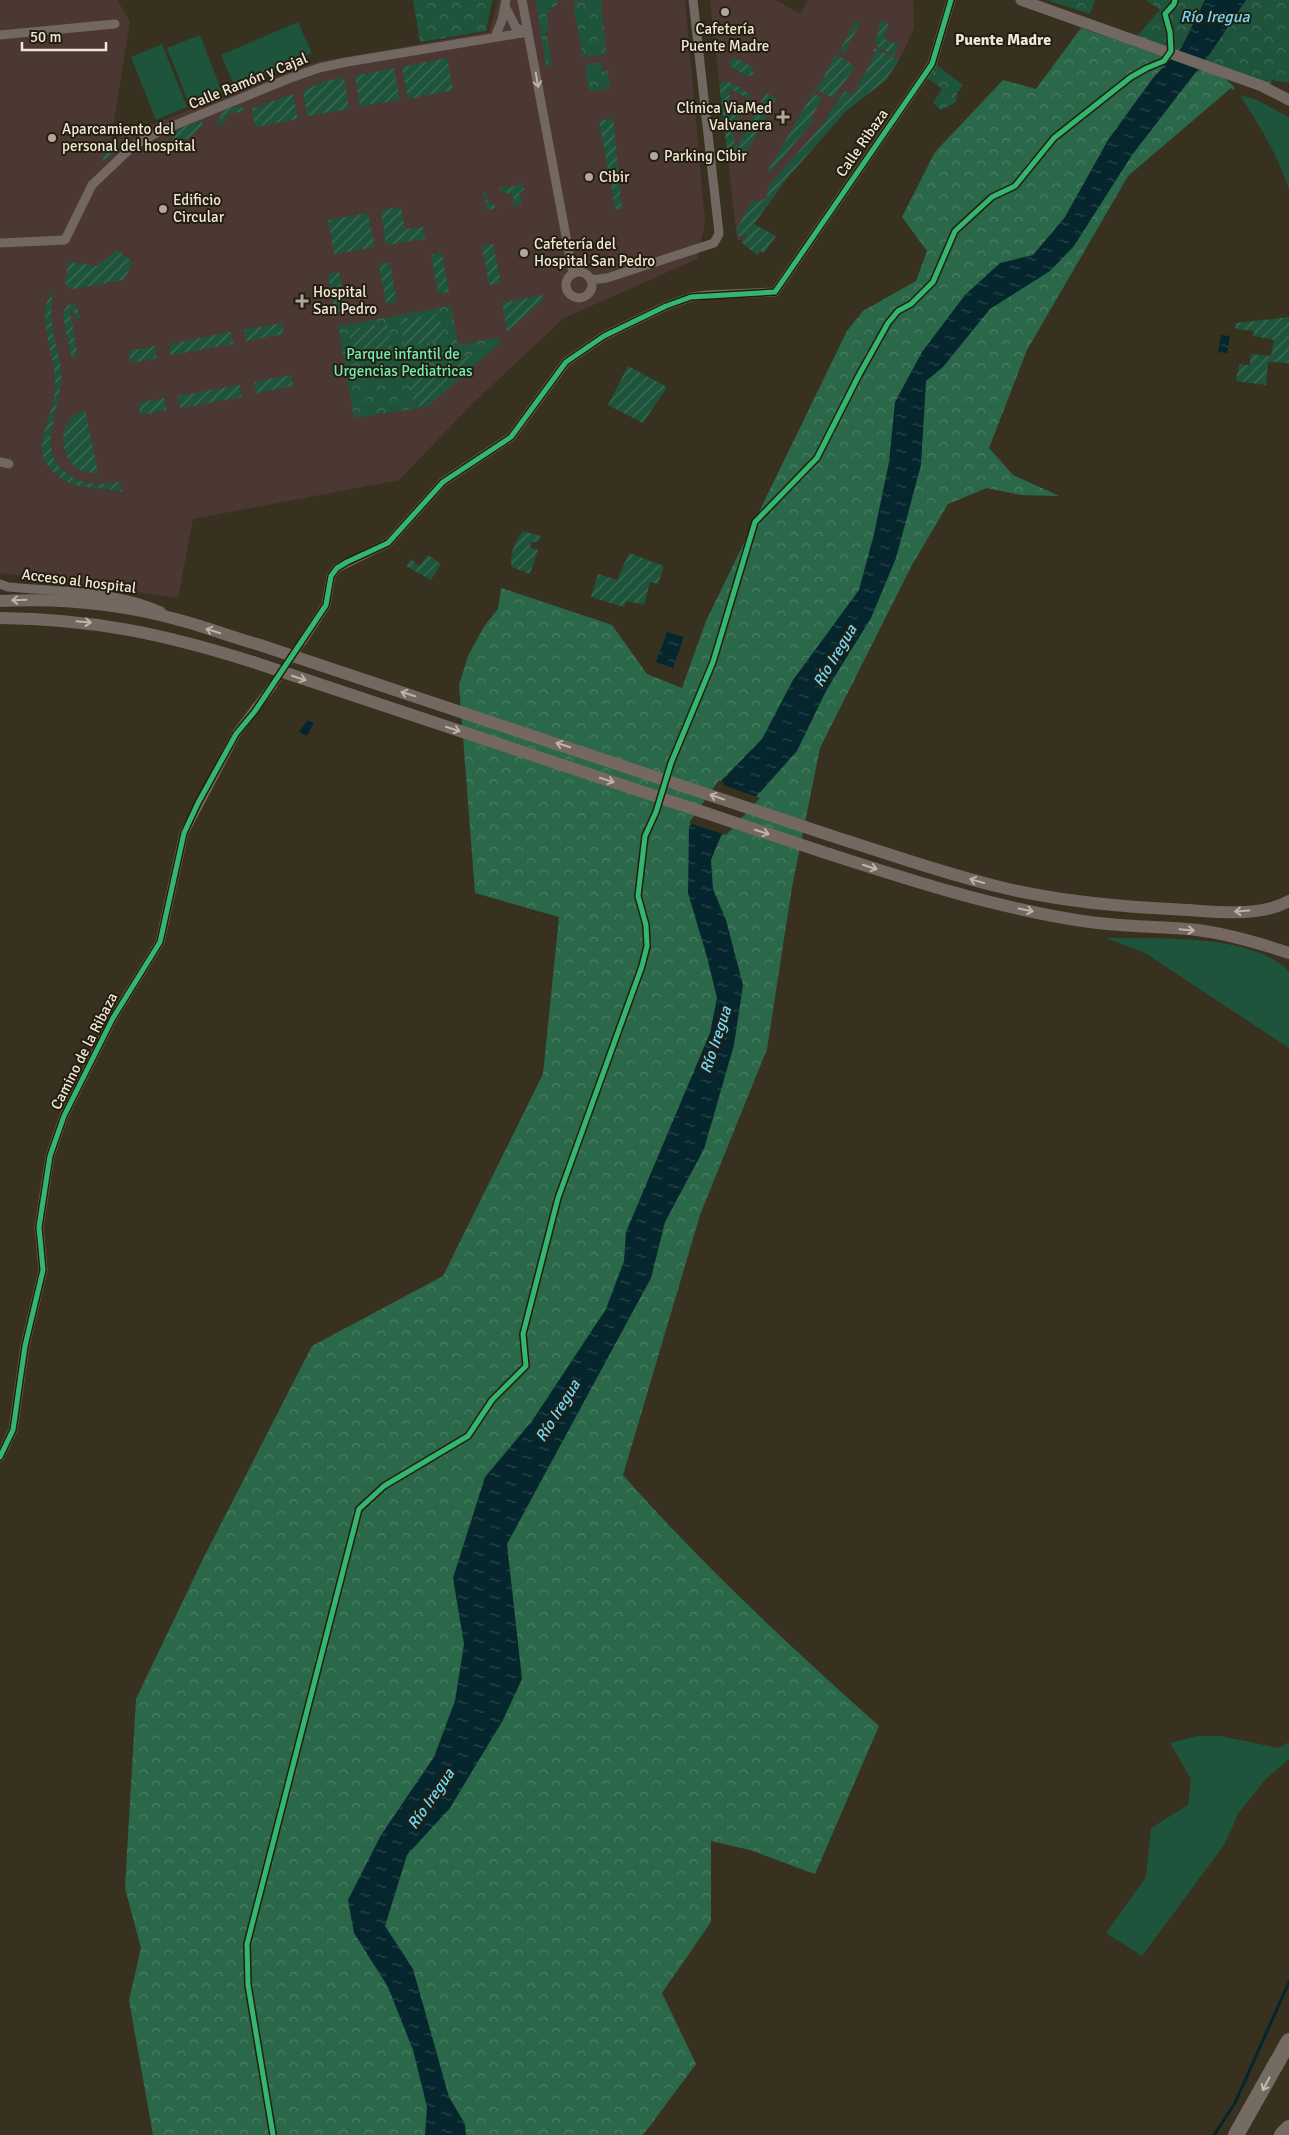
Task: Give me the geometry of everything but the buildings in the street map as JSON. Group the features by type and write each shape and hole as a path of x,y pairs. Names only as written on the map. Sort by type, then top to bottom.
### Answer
{"highway":[{"path":"1236,2135 1289,2041"},
{"path":"1282,2135 1289,2128"}],"main road":[{"path":"0,601 58,601 98,604 182,620 829,835 1001,887 1074,901 1222,912 1258,910 1289,901"},
{"path":"0,618 44,619 102,624 161,635 253,662 953,894 998,905 1078,920 1208,932 1245,938 1289,953"}],"street":[{"path":"522,0 574,274"},
{"path":"591,280 592,288 588,295 576,298 570,294 567,287 568,280 574,274 582,273 591,280 607,278 714,243 719,234 693,0"},
{"name":"Calle Ribaza","path":"303,640 326,605 331,576 337,568 388,543 444,482 511,437 566,362 604,336 666,306 691,297 775,292 932,64 951,0"},
{"path":"1021,0 1262,86 1289,100"},
{"path":"506,3 516,28 528,32"},
{"path":"495,37 506,3"},
{"path":"0,35 115,24"},
{"name":"Calle Ramón y Cajal","path":"0,244 65,240 80,206 100,175 133,146 158,132 319,68 528,32"},
{"path":"1262,86 1289,91"},
{"name":"Acceso al hospital","path":"0,584 8,587 114,597 142,603 182,620"},
{"name":"Camino de la Ribaza","path":"0,1457 13,1430 25,1346 43,1270 39,1227 50,1156 64,1116 113,1018 160,942 186,828 236,734 273,685"}],"shaded area":[{"name":"Hospital San Pedro","path":"0,0 117,0 130,21 111,140 316,62 489,32 499,0 685,0 705,223 697,259 564,318 472,404 399,480 193,519 178,598 0,573"},
{"name":"Clínica ViaMed Valvanera","path":"710,0 776,0 800,14 808,0 913,0 914,28 904,51 886,80 846,111 787,178 742,240 737,240"}],"green space":[{"path":"413,0 492,0 486,31 420,42"},
{"path":"536,0 562,0 557,1 557,6 549,8 550,13 546,13 549,28 545,37 547,36 552,65 546,66"},
{"path":"601,0 606,54 583,57 573,2"},
{"path":"1047,0 1095,0 1090,14"},
{"path":"1146,0 1205,0 1182,46 1209,55 1246,0 1289,0 1289,83 1272,80 1268,93 1203,69 1197,73 1195,66 1129,45 1160,10"},
{"path":"856,20 860,23 843,55 841,48"},
{"path":"881,21 888,24 884,39 899,45 894,56 875,45"},
{"path":"298,22 312,53 235,87 221,55"},
{"path":"1081,28 1217,74 1235,88 1233,90 1231,88 1128,176 1027,350 989,448 1013,475 1059,496 1021,495 987,488 948,504 912,565 820,748 792,887 767,1049 700,1215 623,1475 715,1573 879,1726 815,1874 750,1850 711,1841 711,1922 662,1993 696,2064 643,2135 153,2135 129,2000 141,1948 125,1888 136,1699 203,1559 312,1346 443,1276 543,1074 559,917 475,893 459,685 468,656 485,625 498,609 501,588 612,625 647,674 682,688 706,621 847,331 863,311 916,281 927,251 902,217 935,152 1003,80 1036,89"},
{"path":"200,35 222,92 189,104 167,48"},
{"path":"162,44 187,107 156,120 131,57"},
{"path":"874,48 899,60 886,80 846,111 788,177 754,224 776,236 764,253 760,251 757,255 741,242 748,232 738,237 737,228 752,201 761,201 767,197 768,187 827,119 826,117 845,91 853,95 876,53 873,51"},
{"path":"836,54 855,67 833,98 815,89 817,85 819,86"},
{"path":"733,57 752,67 754,75 747,76 730,66 729,61"},
{"path":"447,58 453,90 408,99 402,67"},
{"path":"601,62 603,72 608,71 610,88 589,92 585,65"},
{"path":"935,64 963,85 957,93 956,102 941,110 933,103 942,89 926,77"},
{"path":"394,68 400,100 360,106 355,76"},
{"path":"344,77 349,109 307,116 303,91 322,82"},
{"path":"728,81 751,95 749,99 729,88 731,112 740,117 733,130 735,149 766,93 776,98 744,157 740,159 727,150 719,83"},
{"path":"813,93 822,98 811,118 814,120 769,174 768,170"},
{"path":"293,94 298,119 255,127 252,109"},
{"path":"1240,95 1257,100 1289,117 1289,190 1274,152"},
{"path":"239,105 243,108 244,112 229,113 223,124 216,126 223,111"},
{"path":"613,118 622,209 615,209 599,121"},
{"path":"197,121 202,121 203,125 189,138 177,141 168,134"},
{"path":"128,141 129,143 102,162 105,151"},
{"path":"519,183 523,185 524,190 519,193 522,200 521,204 511,206 514,199 511,194 500,191 499,188 516,186"},
{"path":"483,192 486,192 487,200 499,208 487,210"},
{"path":"401,207 405,229 423,227 425,239 386,245 381,210"},
{"path":"368,213 375,247 334,254 328,220"},
{"path":"493,244 501,283 489,285 482,246"},
{"path":"117,250 133,262 124,280 75,289 69,288 65,283 68,262 97,266"},
{"path":"442,253 449,292 438,294 431,255"},
{"path":"390,263 397,302 386,304 379,264"},
{"path":"339,272 346,311 335,313 328,274"},
{"path":"52,289 52,327 60,360 61,380 52,430 52,454 57,464 73,477 92,484 120,482 122,492 75,485 58,475 49,467 44,458 42,449 43,439 55,390 54,370 45,321 45,308"},
{"path":"543,295 543,300 507,332 502,303"},
{"path":"74,304 80,318 76,319 74,312 70,312 77,351 76,357 73,358 63,315 66,306"},
{"name":"Parque infantil de Urgencias Pediatricas","path":"451,306 458,345 499,337 500,343 427,407 354,418 338,326"},
{"path":"439,313 444,340 404,347 400,320"},
{"path":"1289,317 1289,363 1268,362 1266,385 1236,381 1239,364 1250,365 1251,354 1271,356 1274,340 1253,336 1254,331 1235,329 1236,323"},
{"path":"282,323 284,334 246,341 244,330"},
{"path":"387,323 392,349 353,356 348,330"},
{"path":"231,332 233,344 171,355 169,344"},
{"path":"155,346 157,358 131,363 128,351"},
{"path":"480,354 426,405 414,407 409,375 449,369 448,358"},
{"path":"628,366 667,387 643,423 608,405"},
{"path":"291,375 293,386 256,393 254,382"},
{"path":"240,385 242,397 180,408 178,396"},
{"path":"164,398 167,410 140,415 138,403"},
{"path":"85,410 98,472 85,472 75,467 68,458 64,447 64,435 67,424 74,415"},
{"path":"523,531 541,536 538,542 531,542 530,547 538,550 530,574 512,567 511,562 513,548"},
{"path":"629,553 664,566 658,584 650,582 644,605 627,601 624,607 591,597 598,574 617,580"},
{"path":"428,555 441,564 431,580 406,566 411,559 419,566"},
{"path":"1106,938 1177,939 1227,944 1251,950 1272,959 1289,971 1289,1048 1145,953"},
{"path":"1197,1736 1221,1736 1278,1748 1289,1742 1289,1759 1266,1779 1239,1812 1224,1845 1142,1956 1106,1933 1146,1877 1151,1828 1188,1805 1191,1779 1170,1743"}],"water":[{"name":"Río Iregua","path":"1205,0 1246,0 1209,55 1132,155 1074,246 1050,271 990,309 943,367 926,381 921,465 896,558 871,618 827,689 797,751 721,836 711,860 713,889 726,920 743,985 734,1045 704,1149 665,1222 651,1278 507,1544 522,1679 503,1720 450,1808 407,1855 385,1926 413,1969 449,2097 465,2124 466,2135 425,2135 427,2107 413,2050 388,1987 354,1933 348,1900 381,1835 434,1757 455,1701 464,1644 453,1578 485,1477 532,1421 606,1309 624,1261 626,1232 710,1033 717,998 688,893 689,827 721,781 762,739 793,680 859,590 874,534 889,462 895,402 922,352 965,295 1000,263 1033,255 1065,217 1108,140 1153,78 1182,47"},
{"path":"1221,335 1230,336 1227,353 1218,352"},
{"path":"667,632 684,637 673,668 656,662"},
{"path":"307,720 314,723 307,736 299,732"}],"pier":[{"path":"719,780 724,782 723,785 760,798 726,835 689,823"}],"waterway":[{"path":"1214,2135 1235,2103 1289,1982"}],"tunnel":[{"path":"273,685 302,642"}],"cycle path":[{"path":"0,1457 13,1430 25,1346 43,1270 39,1227 50,1156 64,1116 113,1018 160,942 184,833 198,803 236,734 255,711 326,605 331,576 337,568 347,562 388,543 443,482 511,437 566,362 604,336 666,306 691,297 775,292 932,64 951,0"},
{"path":"273,2135 248,1985 247,1944 359,1509 384,1486 468,1436 492,1400 526,1366 523,1334 558,1198 642,966 647,946 646,925 638,896 645,836 656,812 671,763 713,662 755,522 817,458 888,323 898,311 911,304 933,282 955,231 992,197 1015,186 1054,138 1131,77 1164,61 1171,51 1170,32 1165,14 1174,4 1175,0"}],"place":[{"name":"Cafetería Puente Madre","path":"725,12"},
{"name":"Clínica ViaMed Valvanera","path":"783,117"},
{"name":"Aparcamiento del personal del hospital","path":"52,138"},
{"name":"Parking Cibir","path":"654,156"},
{"name":"Cibir","path":"589,177"},
{"name":"Edificio Circular","path":"163,209"},
{"name":"Cafetería del Hospital San Pedro","path":"524,253"},
{"name":"Hospital San Pedro","path":"302,301"}],"district":[{"name":"Puente Madre","path":"1003,40"}]}
